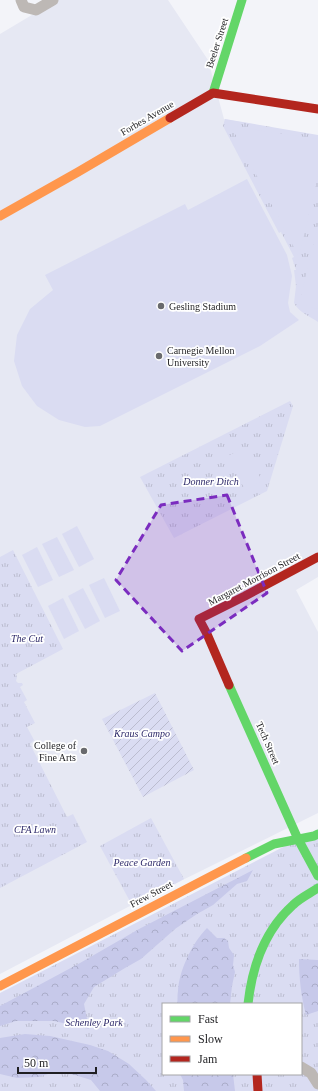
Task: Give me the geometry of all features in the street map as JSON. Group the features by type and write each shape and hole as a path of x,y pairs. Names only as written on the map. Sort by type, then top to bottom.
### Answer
{"street":[{"path":"23,4 36,10 53,0"},
{"name":"Beeler Street","path":"213,93 242,0"},
{"path":"213,93 318,110"},
{"name":"Forbes Avenue","path":"0,216 213,93"},
{"name":"Margaret Morrison Street","path":"199,619 318,557"},
{"name":"Tech Street","path":"199,619 298,839 318,876"},
{"name":"Frew Street","path":"0,986 274,844 318,834"},
{"path":"248,1003 253,970 266,938 290,908 305,895 318,888"},
{"path":"302,1068 311,1073 318,1084"},
{"path":"257,1075 258,1091"}],"highlighted area":[{"path":"227,495 267,593 182,651 116,580 161,505"}],"shaded area":[{"name":"Carnegie Mellon University","path":"57,0 168,0 208,60 224,119 318,136 318,577 296,590 318,632 318,813 128,907 0,974 0,34"}],"green space":[{"path":"225,119 318,135 318,322 301,311 294,303 296,286 294,270 296,270 292,258 294,257 281,232 279,233 223,126"},
{"path":"231,126 318,139 318,175 299,257"},
{"name":"Gesling Stadium","path":"247,179 287,255 292,276 288,303 290,312 299,320 260,346 100,426 85,427 59,420 37,406 22,386 14,361 17,335 30,309 53,290 45,275 185,204 188,210"},
{"path":"318,225 318,309 299,304"},
{"name":"Donner Ditch","path":"290,401 293,406 267,491 174,538 140,477"},
{"path":"245,447 262,481 245,490 228,456"},
{"path":"77,526 94,559 79,567 62,534"},
{"path":"57,537 74,570 59,577 42,544"},
{"path":"37,547 53,580 38,587 22,555"},
{"name":"CFA Lawn","path":"13,550 63,649 16,674 16,681 18,683 22,683 23,685 20,687 27,700 24,702 35,723 27,727 34,740 30,744 67,817 73,814 87,842 0,888 0,557"},
{"path":"104,578 120,611 105,618 89,585"},
{"path":"83,588 100,621 85,629 68,596"},
{"path":"63,598 79,631 64,639 48,606"},
{"name":"Kraus Campo","path":"155,693 194,770 143,797 102,719"},
{"name":"Peace Garden","path":"151,818 184,879 133,907 100,846"},
{"name":"Schenley Park","path":"318,829 318,1091 0,1091 0,993"},
{"path":"253,870 247,881 237,884 213,905 175,929 141,959 94,987 84,1004 89,1029 54,1021 16,1021 0,1026 0,1006 139,929"},
{"path":"207,928 217,938 224,938 228,941 229,948 234,955 233,965 235,972 230,1003 177,1003 179,983 184,966 191,949"},
{"path":"299,959 318,960 318,1011 306,1015 299,973"},
{"path":"25,1034 50,1036 90,1045 108,1051 129,1064 156,1091 100,1091 91,1080 75,1075 55,1072 38,1077 17,1078 0,1074 0,1038"},
{"path":"180,1075 233,1075 235,1091 184,1091 183,1080"}],"traffic: fast":[{"path":"213,93 242,0"},
{"path":"229,685 298,839 318,876"},
{"path":"246,858 274,844 318,834"},
{"path":"248,1003 256,963 274,926 293,905 318,888"}],"traffic: slow":[{"path":"0,216 170,118"},
{"path":"0,986 246,858"}],"traffic: jam":[{"path":"170,118 213,93 318,109"},
{"path":"229,685 199,619 318,557"},
{"path":"257,1075 258,1091"}],"place":[{"name":"Gesling Stadium","path":"161,306"},
{"name":"Carnegie Mellon University","path":"159,356"},
{"name":"College of Fine Arts","path":"84,751"}],"park label":[{"name":"The Cut","path":"27,638"}]}
